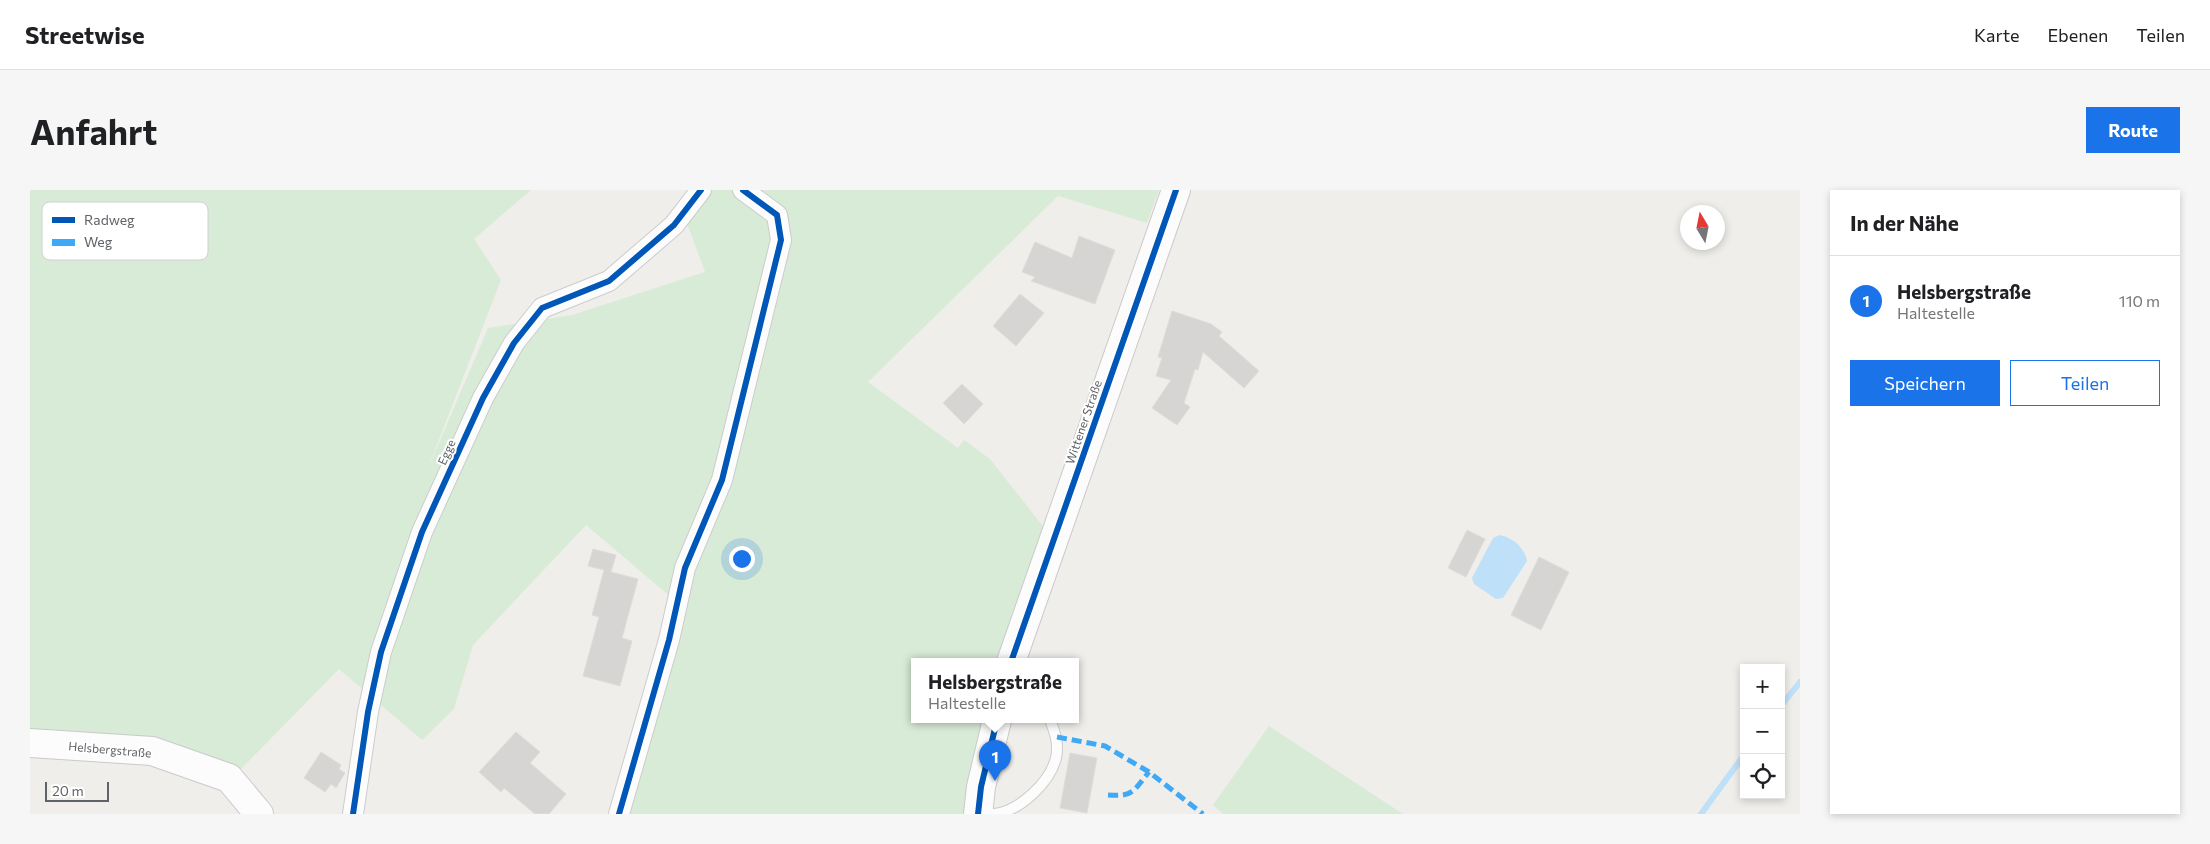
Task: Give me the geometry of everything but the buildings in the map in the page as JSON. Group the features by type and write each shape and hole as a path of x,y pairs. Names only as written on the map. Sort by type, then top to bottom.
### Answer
{"main road":[{"name":"Wittener Straße","path":"1012,658 1176,190"},
{"path":"978,813 981,787 996,723"},
{"name":"Helsbergstraße","path":"30,743 152,751 229,778 259,814"}],"street":[{"name":"Egge","path":"353,814 368,712 381,652 422,532 483,398 514,343 542,308 609,281 674,224 700,190"},
{"path":"619,814 669,640 685,568 722,480 780,240 777,215 743,190"}],"lane":[{"path":"978,813 996,814 1022,802 1045,783 1056,758 1057,737 1051,723"}],"green space":[{"path":"30,190 531,190 474,239 501,280 426,473 488,328 572,315 705,272 682,210 695,190 1159,190 1147,223 1058,196 868,382 958,448 964,440 990,459 1046,530 1000,658 911,658 911,723 985,723 969,814 623,814 673,662 685,609 586,525 473,645 454,709 422,740 339,669 236,774 30,735"},
{"path":"1269,726 1403,814 1223,814 1213,805"}],"water":[{"path":"1500,535 1518,544 1524,552 1527,561 1503,598 1496,599 1474,584 1472,578 1493,538"}],"waterway":[{"path":"1785,701 1800,682"},
{"path":"1701,814 1740,760"}],"marked path":[{"path":"1057,737 1105,746 1149,772 1203,814"},
{"path":"1108,795 1128,794 1136,788 1149,772"}],"cycle path":[{"path":"353,814 368,712 381,652 422,532 483,398 514,343 542,308 609,281 674,225 701,190"},
{"path":"619,814 669,640 685,568 722,480 781,240 777,215 743,190"},
{"path":"1012,658 1176,190"},
{"path":"978,814 981,787 996,723"}],"place":[{"name":"Helsbergstraße","path":"995,781"}]}
